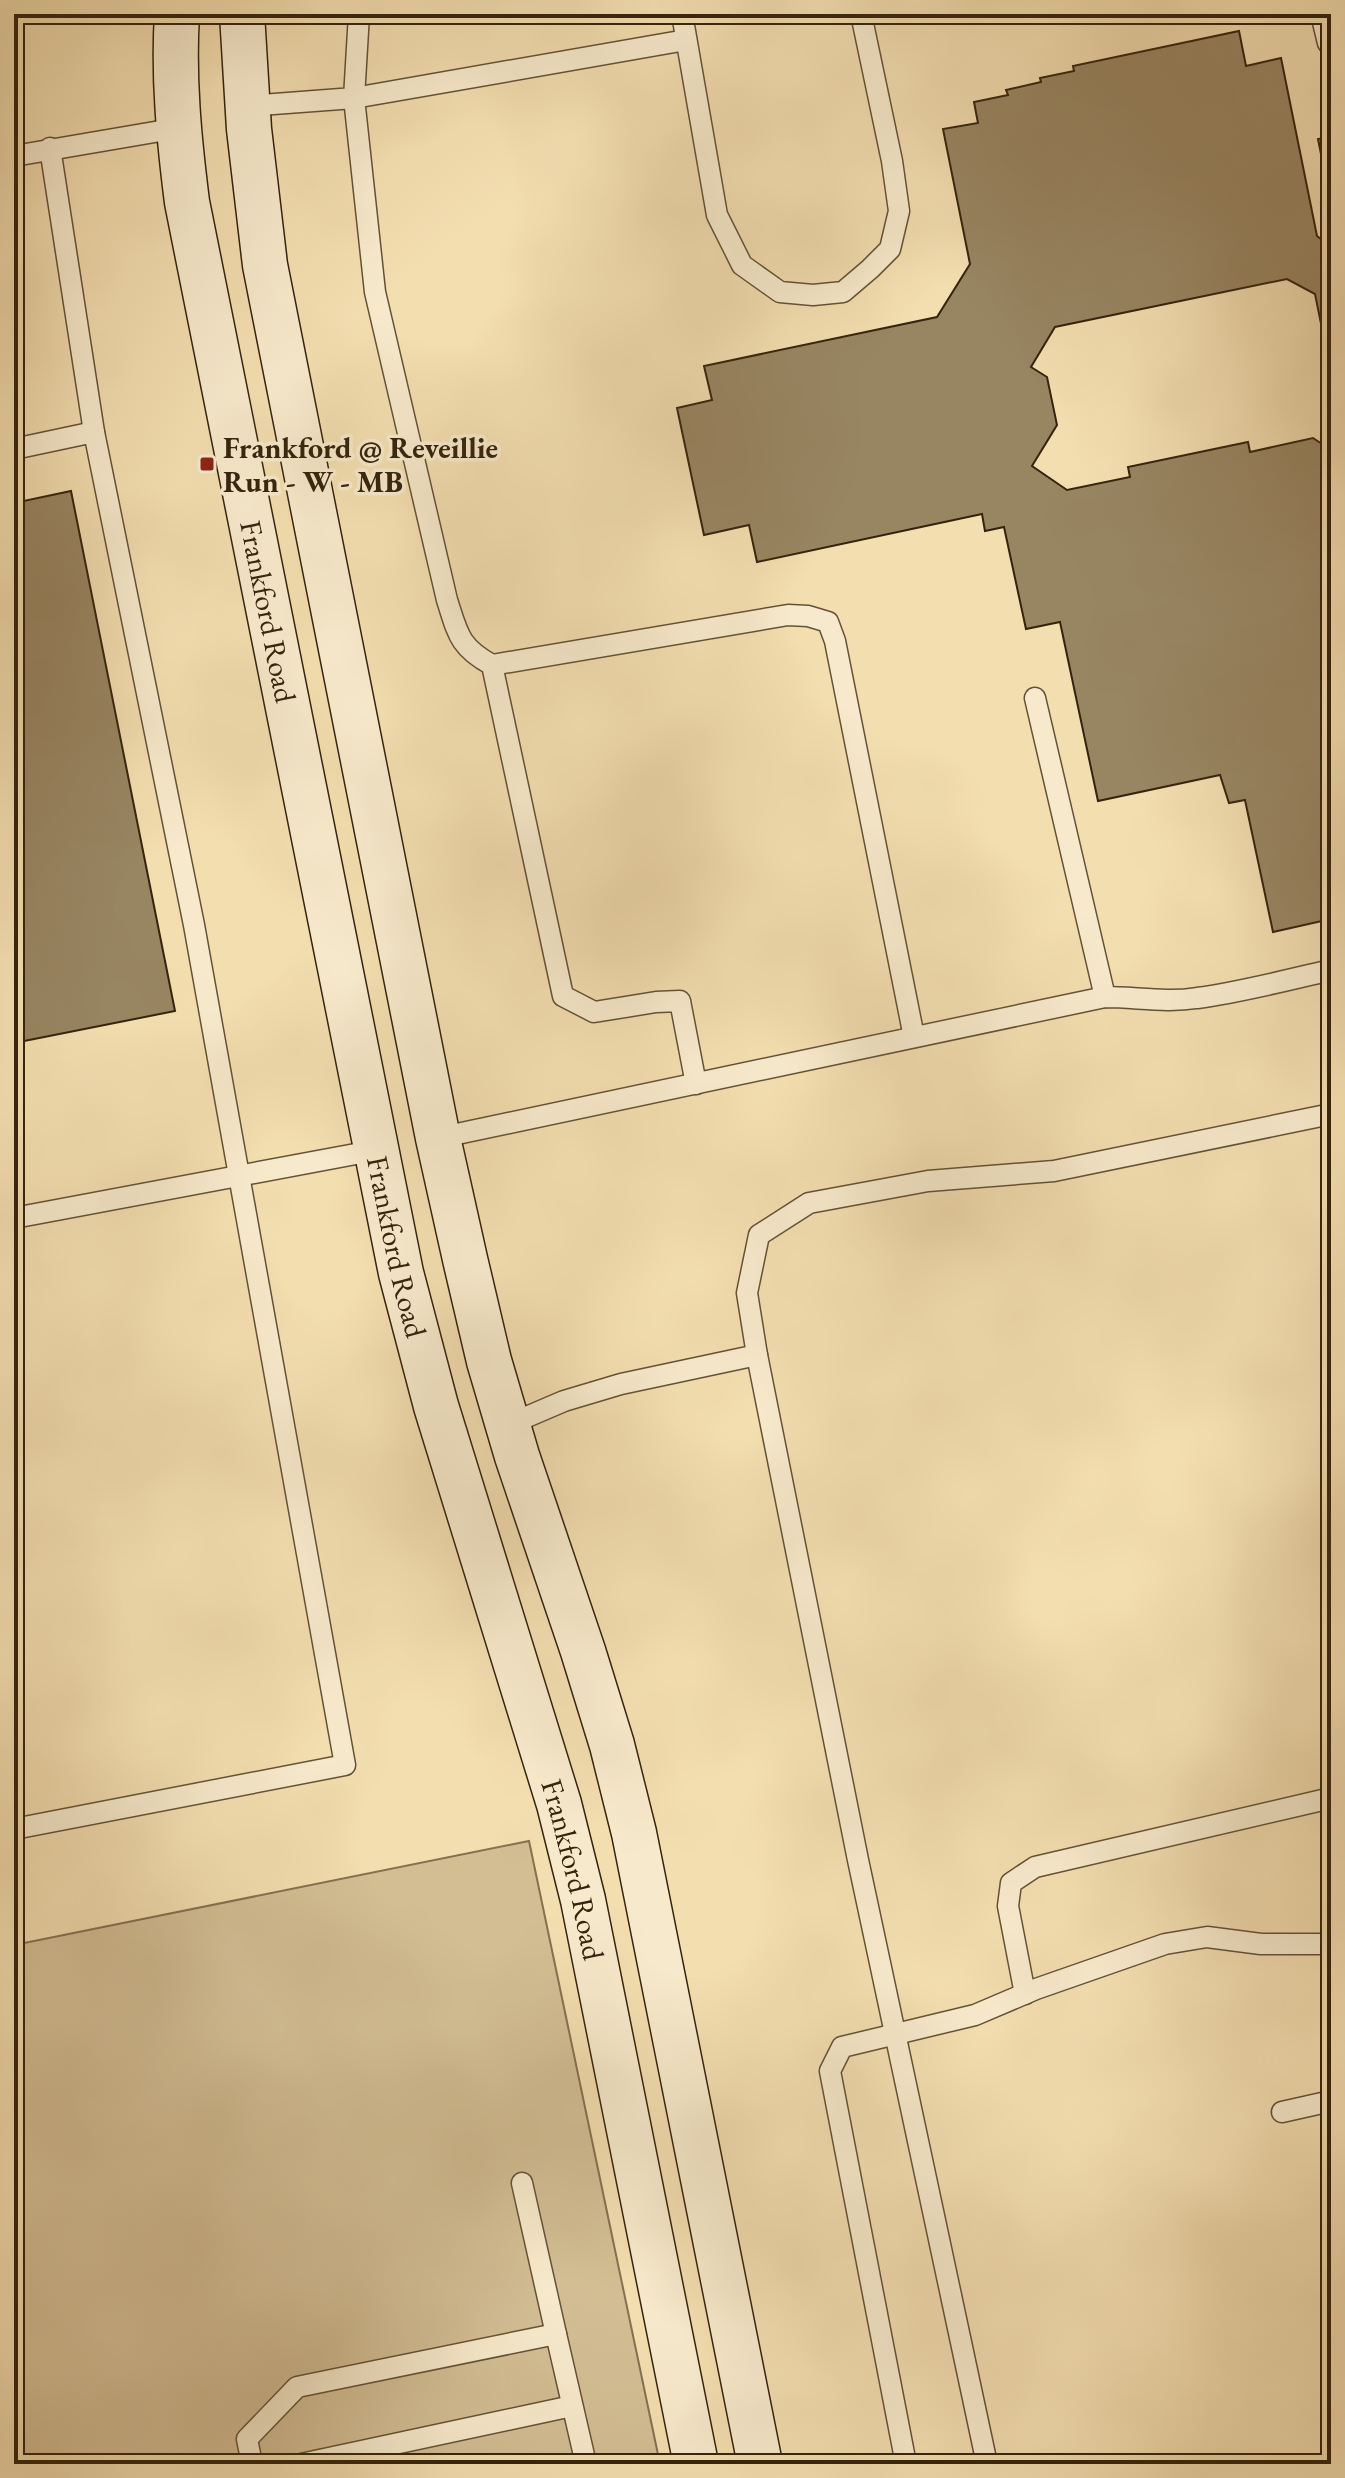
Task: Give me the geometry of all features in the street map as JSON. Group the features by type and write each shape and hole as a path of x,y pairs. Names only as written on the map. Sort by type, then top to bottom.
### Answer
{"main road":[{"name":"Frankford Road","path":"177,14 174,58 187,202 401,1273 436,1406 530,1704 583,1900 696,2464"},
{"name":"Frankford Road","path":"242,14 248,106 265,265 438,1138 489,1361 588,1665 634,1833 760,2464"},
{"path":"377,1150 438,1138"}],"lane":[{"path":"359,14 354,98 375,292 447,600 460,639 477,656 492,665 788,615 808,616 828,622 835,641 914,1037"},
{"path":"682,14 717,215 742,265 780,292 813,295 843,292 890,249 899,211 892,161 861,14"},
{"path":"1321,14 1328,43 1331,42"},
{"path":"248,106 354,98 686,40"},
{"path":"14,156 178,128"},
{"path":"14,1829 345,1765 194,925 94,432 50,148"},
{"path":"14,449 94,432"},
{"path":"492,665 563,996 594,1012 680,1001 696,1084"},
{"path":"1035,698 1105,997"},
{"path":"438,1138 1105,997 1162,1001 1196,999 1331,970"},
{"path":"987,2464 858,1860 757,1355 747,1293 759,1235 809,1203 928,1181 1054,1171 1331,1114"},
{"path":"14,1218 377,1150"},
{"path":"508,1425 564,1401 621,1384 757,1355"},
{"path":"1025,1994 1008,1906 1011,1883 1035,1867 1331,1798"},
{"path":"906,2464 830,2071 842,2047 975,2015 1165,1944 1207,1937 1261,1944 1331,1944"},
{"path":"1282,2112 1331,2101"},
{"path":"522,2183 586,2464"},
{"path":"252,2464 247,2439 297,2387 556,2334"},
{"path":"301,2464 572,2406"}],"shaded area":[{"path":"529,1841 660,2464 14,2464 14,1945"}],"building":[{"path":"1239,31 1246,66 1281,58 1317,236 1331,247 1331,373 1315,294 1287,279 1055,327 1031,367 1047,377 1057,425 1032,466 1067,490 1130,477 1128,467 1248,442 1250,452 1313,438 1331,450 1331,919 1273,932 1245,800 1229,803 1220,775 1098,801 1060,622 1026,629 1004,527 985,531 982,514 757,562 749,525 704,535 677,408 712,400 704,366 937,317 970,264 943,129 978,123 974,102 1008,95 1006,90 1041,82 1040,78 1074,71 1073,66"},
{"path":"1331,137 1331,204 1318,139"},
{"path":"71,491 175,1011 14,1043 14,503"}],"place":[{"name":"Frankford @ Reveillie Run - W - MB","path":"207,464"}]}
